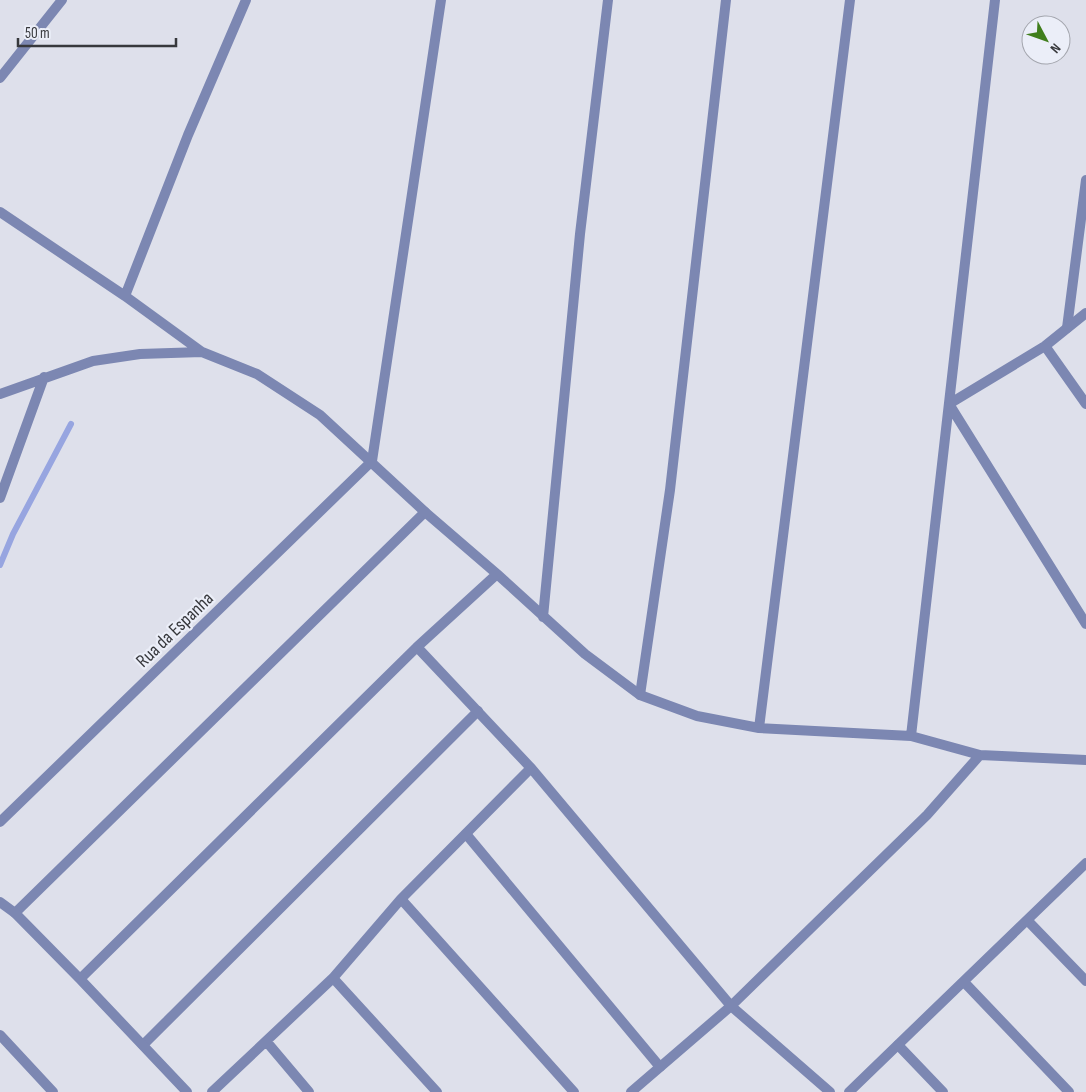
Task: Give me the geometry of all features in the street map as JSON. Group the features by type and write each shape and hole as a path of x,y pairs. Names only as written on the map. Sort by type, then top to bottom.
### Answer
{"street":[{"path":"0,78 62,0"},
{"path":"125,296 188,135 246,0"},
{"path":"372,461 441,0"},
{"path":"543,617 580,234 608,0"},
{"path":"640,695 670,490 726,0"},
{"path":"759,728 850,0"},
{"path":"911,736 995,0"},
{"path":"1067,328 1086,180"},
{"path":"0,212 125,296 202,352 257,374 320,414 425,512 585,654 640,695 697,716 759,728 911,736 980,755 1086,760"},
{"path":"949,404 1045,346 1086,313"},
{"path":"1045,346 1086,404"},
{"path":"0,394 93,360 140,354 202,352"},
{"path":"0,498 44,377"},
{"path":"949,404 1086,624"},
{"name":"Rua da Espanha","path":"0,822 372,461"},
{"path":"15,913 425,512"},
{"path":"80,980 417,647 497,574"},
{"path":"417,647 531,768 732,1006 830,1092"},
{"path":"143,1046 478,711"},
{"path":"631,1092 732,1006 928,816 980,755"},
{"path":"212,1092 333,978 402,899 531,768"},
{"path":"466,834 660,1067"},
{"path":"848,1092 1028,921 1086,863"},
{"path":"402,899 574,1092"},
{"path":"0,902 15,913 187,1092"},
{"path":"1028,921 1086,981"},
{"path":"333,978 437,1092"},
{"path":"964,982 1069,1092"},
{"path":"0,1035 53,1092"},
{"path":"266,1041 309,1092"},
{"path":"898,1046 943,1092"}],"waterway":[{"path":"0,565 13,534 71,424"}]}
